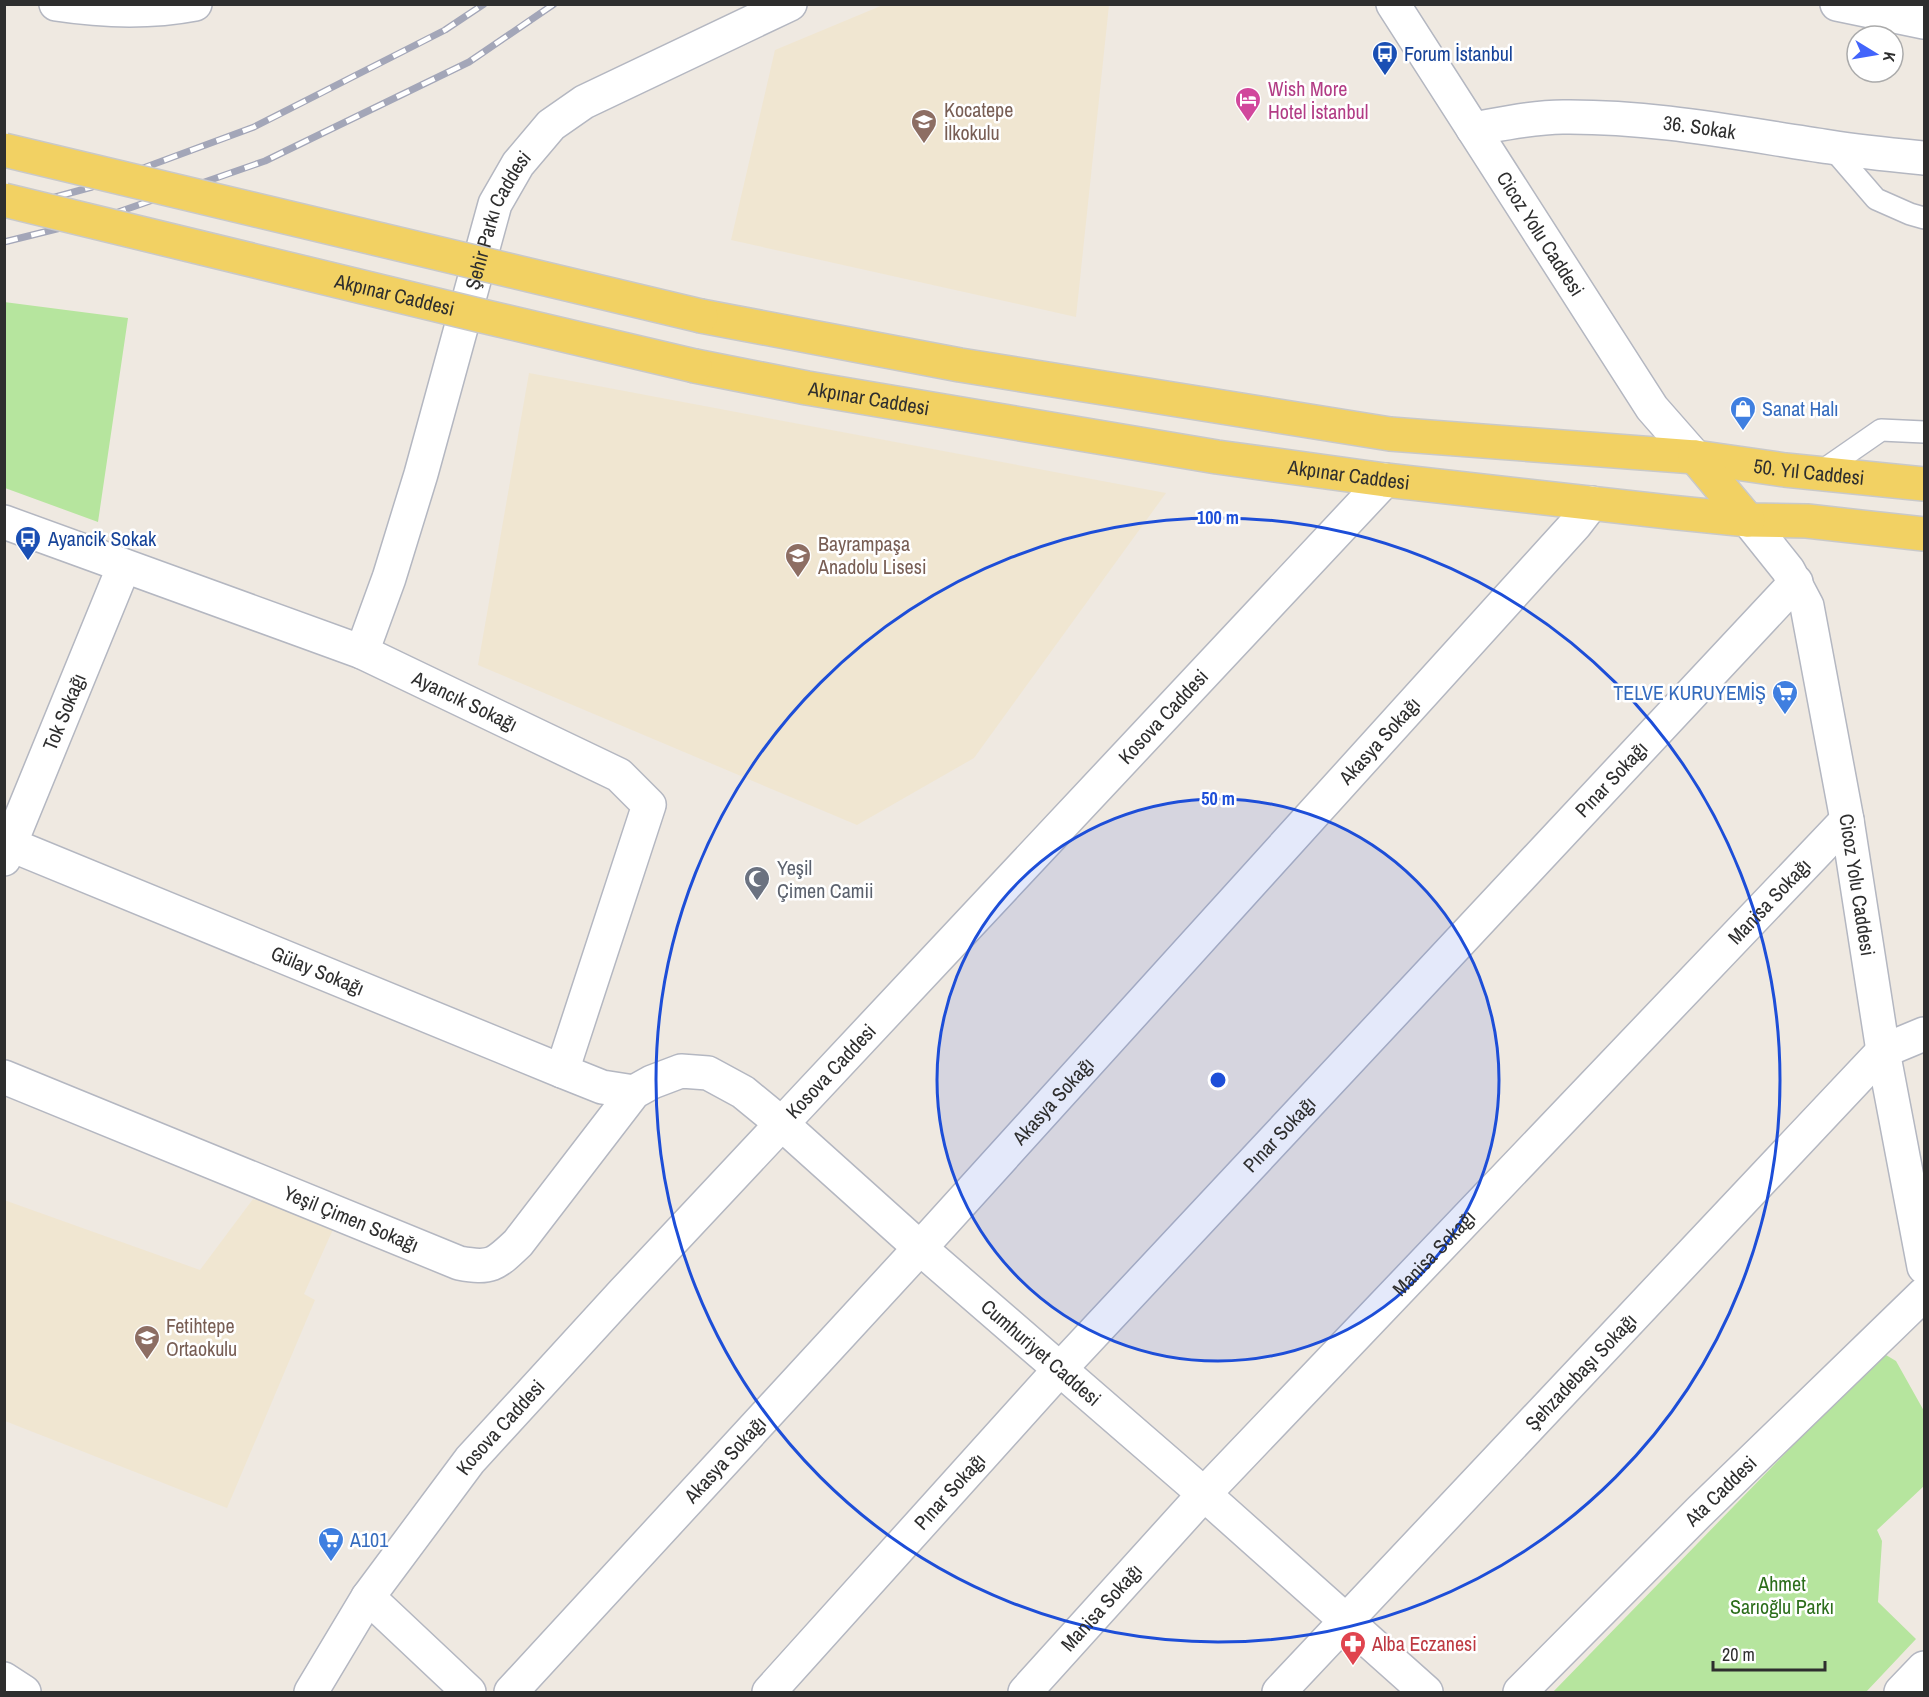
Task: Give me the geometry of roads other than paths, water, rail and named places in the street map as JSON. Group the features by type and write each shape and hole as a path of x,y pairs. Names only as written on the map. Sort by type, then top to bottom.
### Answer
{"main road":[{"path":"4,150 701,316 982,369 1390,434 1695,457 1748,520 1807,521 1924,534"},
{"name":"Akpınar Caddesi","path":"4,200 467,313 695,366 807,388 1217,458 1385,480 1748,520"},
{"name":"50. Yıl Caddesi","path":"1695,457 1924,484"}],"street":[{"path":"56,4 122,12 195,4"},
{"name":"Şehir Parkı Caddesi","path":"362,652 389,578 421,474 495,204 518,164 551,125 584,102 790,4"},
{"name":"Cicoz Yolu Caddesi","path":"1393,4 1652,408 1695,457"},
{"path":"1837,4 1924,22"},
{"name":"36. Sokak","path":"1473,129 1561,117 1609,118 1702,127 1832,148 1924,158"},
{"name":"Kosova Caddesi","path":"311,1692 368,1597 470,1460 1385,480"},
{"name":"Akasya Sokağı","path":"511,1692 920,1248 1559,543 1592,503"},
{"name":"Cicoz Yolu Caddesi","path":"1748,520 1788,570 1807,606 1847,820 1883,1051 1924,1267"},
{"name":"Ayancık Sokağı","path":"4,522 362,652 618,775 649,805 562,1071"},
{"name":"Tok Sokağı","path":"7,848 124,566"},
{"name":"Pınar Sokağı","path":"769,1692 1060,1369 1796,582"},
{"name":"Manisa Sokağı","path":"1026,1692 1204,1494 1847,820"},
{"name":"Gülay Sokağı","path":"7,848 602,1087 634,1092"},
{"path":"1883,1051 1924,1034"},
{"name":"Şehzadebaşı Sokağı","path":"1279,1692 1883,1051"},
{"name":"Cumhuriyet Caddesi","path":"634,1092 681,1071 708,1073 743,1092 1204,1494 1426,1692"},
{"name":"Yeşil Çimen Sokağı","path":"4,1077 459,1263 477,1266 498,1262 518,1244 634,1092"},
{"name":"Ata Caddesi","path":"1520,1692 1700,1511 1924,1294"},
{"path":"368,1597 469,1692"},
{"path":"1901,1692 1924,1668"},
{"path":"4,1679 24,1692"}],"lane":[{"path":"1832,148 1876,199 1924,218"},
{"path":"1819,473 1881,430 1924,432"}],"railway":[{"path":"4,211 92,187 254,127 445,30 484,4"},
{"path":"4,242 101,218 265,161 469,62 554,4"}],"place":[{"name":"Forum İstanbul","path":"1385,77"},
{"name":"Wish More Hotel İstanbul","path":"1248,123"},
{"name":"Kocatepe İlkokulu","path":"924,145"},
{"name":"Sanat Halı","path":"1743,432"},
{"name":"Ayancik Sokak","path":"28,562"},
{"name":"Bayrampaşa Anadolu Lisesi","path":"798,579"},
{"name":"TELVE KURUYEMİŞ","path":"1785,716"},
{"name":"Yeşil Çimen Camii","path":"757,902"},
{"name":"Fetihtepe Ortaokulu","path":"147,1361"},
{"name":"A101","path":"331,1563"},
{"name":"Alba Eczanesi","path":"1353,1667"}],"park label":[{"name":"Ahmet Sarıoğlu Parkı","path":"1782,1596"}]}
